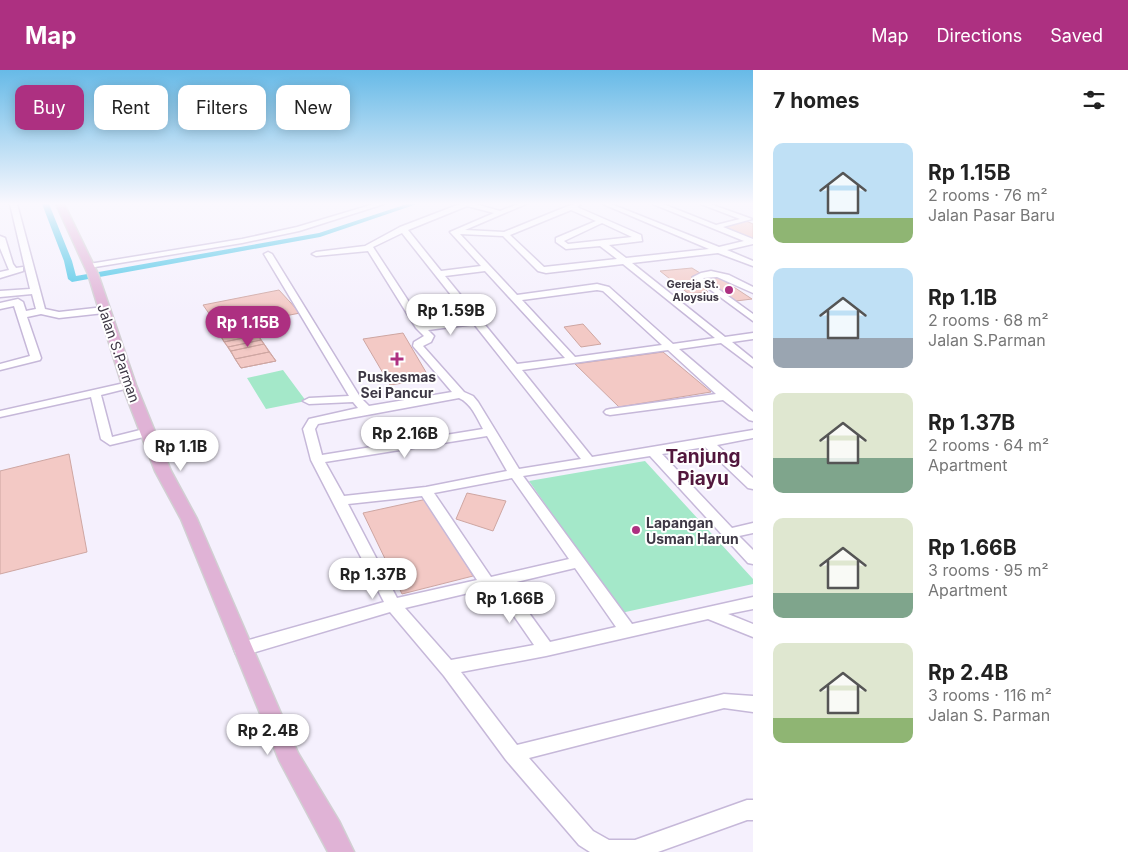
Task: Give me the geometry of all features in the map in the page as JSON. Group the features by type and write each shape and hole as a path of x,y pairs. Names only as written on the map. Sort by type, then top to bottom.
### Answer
{"main road":[{"name":"Jalan S.Parman","path":"77,240 92,273 128,385 163,471 189,519 240,645 290,760 341,852"}],"street":[{"path":"0,275 7,267 9,240"},
{"path":"11,240 28,267 41,311"},
{"path":"92,273 244,240"},
{"path":"370,248 370,244 378,240"},
{"path":"412,240 588,460"},
{"path":"462,240 572,360"},
{"path":"512,240 542,270 718,250 753,241"},
{"path":"559,240 566,247 621,240"},
{"path":"695,240 753,264"},
{"path":"602,243 753,364"},
{"path":"316,254 370,248"},
{"path":"370,248 429,338 418,344 418,346 460,394 469,398 474,404 515,473 628,631"},
{"path":"268,254 356,399 366,410"},
{"path":"7,267 28,267"},
{"path":"438,274 487,268"},
{"path":"753,290 716,274 704,274 697,277 753,318"},
{"path":"515,298 602,288 725,396 753,418"},
{"path":"0,294 36,291"},
{"path":"0,306 18,302 36,358 0,367"},
{"path":"22,315 41,311 66,315 104,310"},
{"path":"421,328 477,320"},
{"path":"514,368 753,336"},
{"path":"0,414 128,385"},
{"path":"95,392 107,439 110,441 148,432"},
{"path":"460,394 313,421 309,429 317,460 393,606 450,670 513,754 586,838 599,849 635,850 747,810 753,810"},
{"path":"610,412 725,396"},
{"path":"309,401 356,399"},
{"path":"317,460 489,432"},
{"path":"340,501 426,491 588,460 653,452 753,434"},
{"path":"708,443 753,484"},
{"path":"653,452 753,560"},
{"path":"426,491 493,582 546,649"},
{"path":"730,533 753,528"},
{"path":"240,645 393,606 580,562"},
{"path":"450,670 452,667 546,649 753,603"},
{"path":"709,613 753,631"},
{"path":"513,754 724,701 753,704"}],"green space":[{"path":"283,370 306,401 266,409 247,378"},
{"name":"Lapangan Usman Harun","path":"645,461 753,579 753,584 621,613 529,481"}],"building":[{"path":"692,268 700,273 691,277 708,292 689,294 660,271"},
{"name":"Gereja St. Aloysius","path":"717,276 752,299 736,301 701,278"},
{"path":"279,290 300,313 220,329 203,305"},
{"path":"583,324 601,344 581,347 564,327"},
{"path":"253,328 276,361 241,368 220,335"},
{"path":"253,328 258,335 224,342 220,335"},
{"name":"Puskesmas Sei Pancur","path":"403,333 430,379 390,385 363,339"},
{"path":"258,335 261,340 228,347 224,342"},
{"path":"261,340 264,344 231,351 228,347"},
{"path":"264,344 269,352 235,359 231,351"},
{"path":"269,352 276,361 241,368 235,359"},
{"path":"663,352 711,392 619,407 575,364"},
{"path":"69,454 87,552 0,574 0,471"},
{"path":"467,493 506,501 493,531 456,519"},
{"path":"427,499 473,576 402,594 363,513"}],"waterway":[{"path":"60,240 68,261 72,279 289,240"}],"place":[{"name":"Gereja St. Aloysius","path":"729,290"},
{"name":"Puskesmas Sei Pancur","path":"397,359"},
{"name":"Lapangan Usman Harun","path":"636,530"}],"district":[{"name":"Tanjung Piayu","path":"703,467"}]}
